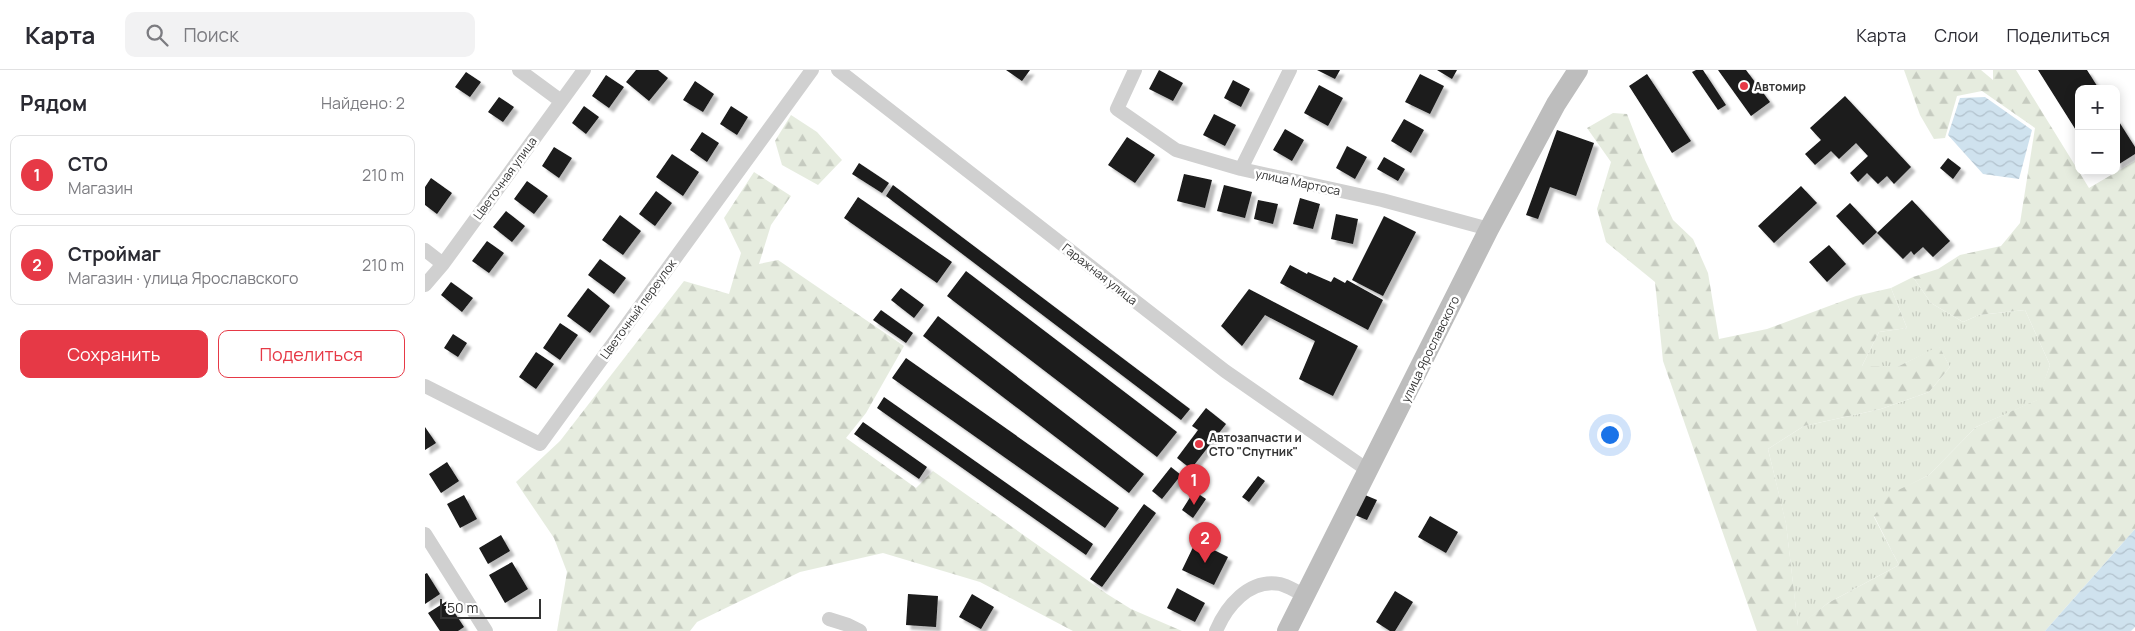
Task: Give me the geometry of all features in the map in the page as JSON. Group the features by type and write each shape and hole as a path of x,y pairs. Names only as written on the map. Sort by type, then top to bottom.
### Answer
{"street":[{"path":"519,70 561,101"},
{"name":"Цветочная улица","path":"425,285 443,264 584,70"},
{"name":"Цветочный переулок","path":"425,386 540,444 813,70"},
{"name":"Гаражная улица","path":"838,70 1225,371 1369,471"},
{"name":"улица Мартоса","path":"1135,70 1117,109 1176,150 1241,169 1383,200 1489,229"},
{"path":"1241,169 1290,70"},
{"name":"улица Ярославского","path":"1287,631 1489,229 1555,104 1578,70"},
{"path":"425,250 443,264"},
{"path":"425,534 487,631"},
{"path":"1216,631 1222,615 1236,598 1257,586 1279,584 1305,595"},
{"path":"829,619 860,631"}],"green space":[{"path":"1904,70 1981,70 1993,80 1993,70 2016,70 2075,165 2075,175 2081,175 2089,188 2111,175 2120,175 2120,170 2135,161 2135,529 2045,631 1757,631 1663,361 1655,282 1606,242 1597,209 1611,162 1587,128 1613,113 1627,114 1645,160 1673,220 1693,239 1708,273 1719,339 1767,329 1856,296 1891,288 1907,328 1879,332 1862,366 1899,366 1939,346 1950,367 1929,392 1881,409 1804,426 1768,449 1786,523 1798,626 1828,603 1899,565 1874,516 1890,494 1929,475 1976,427 2037,400 2050,365 2025,310 1979,315 1963,322 1931,303 1913,277 1938,269 1960,255 2001,246 2020,223 2035,128 1982,91 1957,96 1945,138 1934,139 1920,115"},
{"path":"791,115 817,132 842,160 818,185 782,165 775,141"},
{"path":"754,172 791,196 771,225 759,264 778,260 904,346 866,413 846,438 916,488 933,471 1107,594 1131,609 1182,631 1073,631 980,582 883,553 800,572 697,622 690,631 557,631 567,572 554,538 516,482 560,441 684,281 729,294 741,253 724,218"},
{"path":"1913,277 1931,303 1963,322 1979,315 2025,310 2050,365 2038,400 1976,427 1929,475 1890,495 1874,517 1899,565 1828,603 1798,627 1786,524 1768,449 1804,426 1881,409 1929,392 1950,367 1939,347 1899,366 1862,366 1879,332 1907,328 1891,288"}],"water":[{"path":"1985,97 2032,130 2019,179 1983,174 1948,135 1960,98"},
{"path":"2135,529 2135,627 2131,631 2045,631"}],"building":[{"path":"636,70 658,70 668,78 649,101 626,82"},
{"path":"1006,70 1030,70 1022,81"},
{"path":"1159,70 1183,83 1173,101 1149,89"},
{"path":"1317,70 1340,70 1335,79"},
{"path":"1437,70 1457,70 1452,79"},
{"path":"1703,70 1726,105 1718,110 1692,72"},
{"name":"Автомир","path":"1718,70 1746,70 1770,102 1751,116"},
{"path":"2038,70 2087,70 2096,85 2075,85 2075,129"},
{"path":"466,72 481,82 470,97 455,87"},
{"path":"1420,74 1444,86 1430,114 1405,102"},
{"path":"1647,74 1691,141 1672,153 1629,86"},
{"path":"606,75 624,87 609,108 592,96"},
{"path":"1233,80 1250,89 1241,107 1224,98"},
{"path":"695,81 714,94 703,112 683,100"},
{"path":"1319,85 1343,98 1328,126 1304,113"},
{"path":"1845,96 1911,167 1894,184 1887,176 1878,184 1867,173 1858,182 1850,173 1868,156 1856,143 1839,159 1831,151 1815,165 1805,154 1821,140 1810,128"},
{"path":"499,97 514,107 503,122 488,112"},
{"path":"584,106 599,117 586,134 572,123"},
{"path":"731,106 748,117 737,135 720,124"},
{"path":"1214,114 1236,125 1225,146 1203,135"},
{"path":"1404,119 1424,130 1411,153 1391,141"},
{"path":"2120,123 2135,147 2135,154 2120,163"},
{"path":"1285,129 1304,140 1292,161 1273,150"},
{"path":"1557,130 1594,143 1576,196 1550,187 1538,219 1526,215"},
{"path":"702,132 719,143 707,162 690,150"},
{"path":"1127,137 1155,155 1135,183 1108,165"},
{"path":"1347,146 1367,157 1355,179 1336,168"},
{"path":"554,147 572,158 559,178 542,166"},
{"path":"672,154 699,172 683,196 656,177"},
{"path":"1384,157 1405,169 1398,181 1377,169"},
{"path":"1948,158 1961,168 1953,179 1940,168"},
{"path":"859,163 889,183 882,193 852,174"},
{"path":"1184,174 1212,180 1205,208 1177,201"},
{"path":"431,178 452,193 437,214 425,205 425,187"},
{"path":"527,181 548,196 534,214 514,199"},
{"path":"893,185 1190,409 1181,420 886,196"},
{"path":"1224,185 1252,192 1245,218 1217,211"},
{"path":"1801,186 1817,203 1774,243 1758,226"},
{"path":"656,191 672,203 655,226 639,214"},
{"path":"858,197 952,262 937,283 844,218"},
{"path":"1300,198 1320,204 1313,229 1293,224"},
{"path":"1258,200 1278,204 1273,224 1254,219"},
{"path":"1912,200 1950,241 1933,257 1923,247 1914,255 1911,251 1903,259 1877,233"},
{"path":"1850,203 1877,232 1863,245 1836,216"},
{"path":"506,211 525,226 512,242 493,227"},
{"path":"1336,214 1358,219 1353,244 1331,239"},
{"path":"620,215 641,231 623,255 602,240"},
{"path":"1384,216 1416,232 1383,296 1352,280"},
{"path":"487,241 504,253 489,273 472,261"},
{"path":"1829,245 1846,264 1827,282 1809,262"},
{"path":"600,259 626,278 614,294 588,275"},
{"path":"1290,265 1307,274 1308,272 1331,282 1334,277 1345,283 1347,280 1383,300 1368,330 1280,283"},
{"path":"966,271 1177,432 1157,457 947,296"},
{"path":"451,282 473,298 462,312 441,295"},
{"path":"588,288 610,306 590,333 567,316"},
{"path":"901,288 924,305 914,318 891,300"},
{"path":"1249,289 1358,346 1333,396 1299,379 1315,341 1265,315 1242,346 1221,326"},
{"path":"881,310 913,333 906,343 873,320"},
{"path":"938,316 1144,474 1129,493 923,336"},
{"path":"560,323 578,335 560,360 543,348"},
{"path":"453,334 467,343 458,357 444,348"},
{"path":"536,352 554,364 536,389 519,377"},
{"path":"906,358 1119,508 1105,528 892,378"},
{"path":"884,397 1093,544 1086,555 877,408"},
{"name":"Автозапчасти и СТО \"Спутник\"","path":"1206,408 1226,424 1191,469 1177,458 1198,430 1192,426"},
{"path":"863,422 927,467 919,479 854,434"},
{"path":"425,427 436,443 425,450"},
{"path":"447,462 459,481 441,493 429,474"},
{"path":"1171,467 1181,475 1162,499 1152,491"},
{"path":"1258,476 1265,481 1249,502 1242,497"},
{"path":"1194,491 1206,499 1193,518 1182,510"},
{"path":"464,495 477,519 460,528 447,504"},
{"path":"1365,495 1377,500 1367,520 1355,515"},
{"path":"1144,504 1156,513 1102,587 1090,579"},
{"path":"1430,516 1458,532 1446,553 1418,537"},
{"path":"501,535 510,551 488,564 479,548"},
{"path":"1196,541 1228,557 1214,585 1182,570"},
{"path":"512,562 528,589 505,603 489,575"},
{"path":"427,573 440,594 425,604 425,574"},
{"path":"1177,588 1205,603 1195,622 1167,608"},
{"path":"1395,591 1413,602 1395,631 1390,631 1376,622"},
{"path":"908,594 938,596 936,627 906,625"},
{"path":"972,594 994,607 981,629 959,617"},
{"path":"447,601 464,627 458,631 440,631 428,613"}],"place":[{"name":"Автомир","path":"1744,86"},
{"name":"Автозапчасти и СТО \"Спутник\"","path":"1199,444"},
{"name":"СТО","path":"1194,505"},
{"name":"Строймаг","path":"1205,563"}]}
